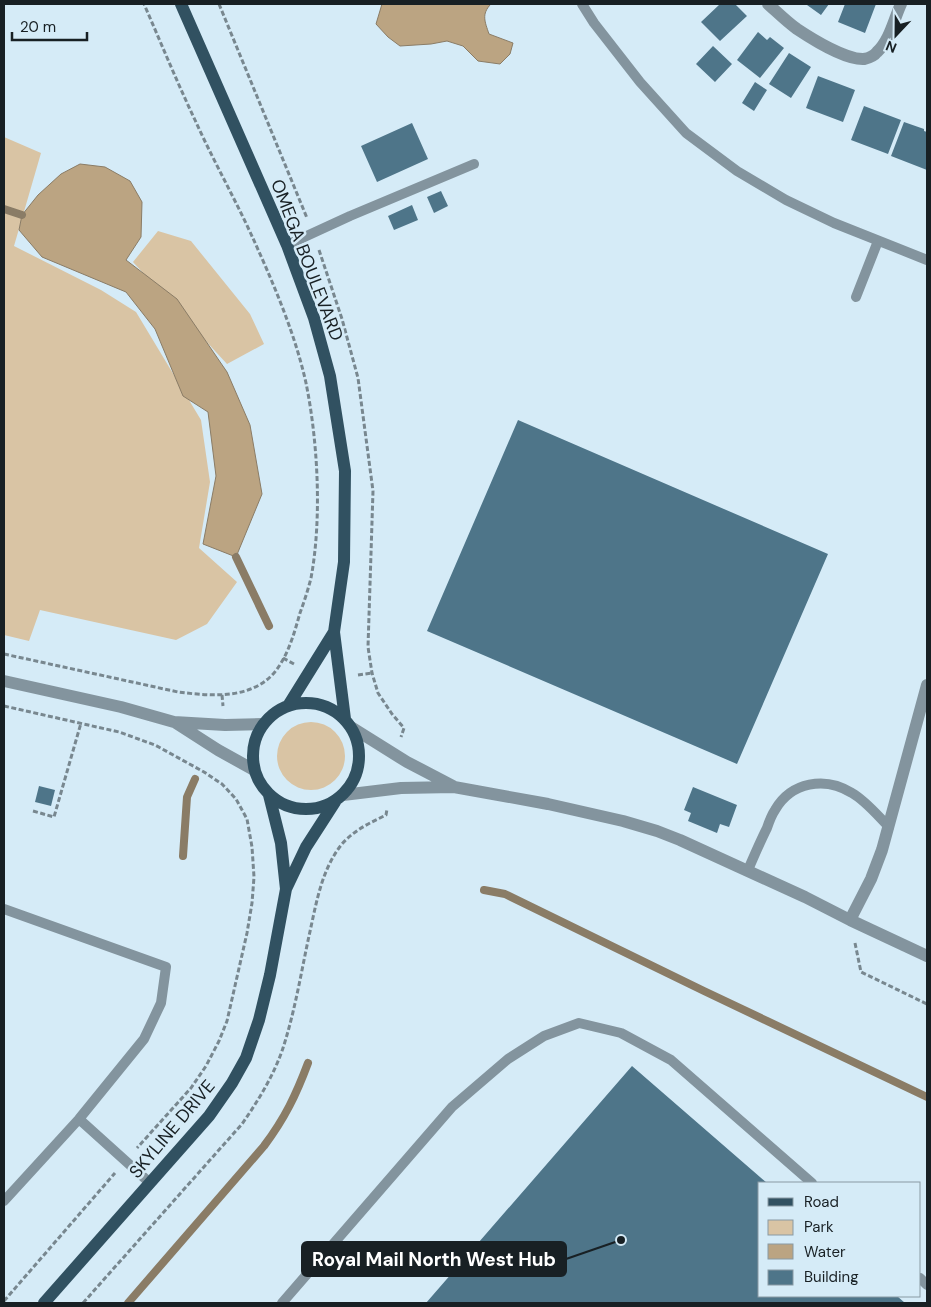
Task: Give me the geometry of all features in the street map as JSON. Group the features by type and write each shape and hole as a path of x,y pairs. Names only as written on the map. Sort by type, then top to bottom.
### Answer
{"main road":[{"name":"OMEGA BOULEVARD","path":"181,4 287,245 314,318 330,376 345,471 344,562 334,632 348,723"},
{"name":"OMEGA BOULEVARD","path":"288,706 334,632"},
{"path":"303,703 318,704 333,710 348,723 359,744 360,763 355,781 339,799 318,809 300,810 283,805 268,795 254,770 254,746 263,724 274,713 288,706 303,703"},
{"name":"SKYLINE DRIVE","path":"268,795 281,843 286,889"},
{"name":"SKYLINE DRIVE","path":"44,1303 209,1116 232,1083 246,1058 262,1011 286,889 306,847 339,799"}],"street":[{"path":"768,4 796,28 825,46 850,57 862,59 870,58 882,47 901,4"},
{"path":"4,681 121,707 174,722 225,725 263,724"},
{"path":"850,920 882,850 927,686"},
{"path":"174,722 254,770"},
{"path":"348,723 407,762 454,786"},
{"path":"339,799 396,789 454,786 548,804 631,824 680,840 748,870 927,956"}],"lane":[{"path":"582,4 640,82 686,133 737,171 786,200 834,223 927,260"},
{"path":"287,245 350,216 474,164"},
{"path":"856,297 878,241"},
{"path":"748,870 775,810 793,790 803,786 827,784 853,793 889,827"},
{"path":"4,910 166,967 161,1003 144,1039 79,1119 4,1201"},
{"path":"282,1303 452,1107 508,1058 544,1036 579,1023 621,1033 671,1060 811,1182"},
{"path":"79,1119 150,1183"}],"path":[{"path":"4,654 178,692 204,695 239,692 258,686 273,673 283,658 292,638 310,580 316,544 315,442 306,383 296,348 276,291 195,120 144,4"},
{"path":"219,4 305,212"},
{"path":"4,706 119,732 155,745 222,784 236,799 247,819 252,847 254,877 252,903 227,1021 206,1066 191,1088 144,1140"},
{"path":"32,811 54,817 80,723"},
{"path":"850,920 861,972 927,1004"},
{"path":"4,1301 109,1181"}],"green space":[{"path":"4,137 41,153 14,246 101,290 136,312 201,420 210,482 199,548 237,582 207,624 176,640 40,610 29,641 4,635"},
{"path":"158,231 191,241 250,314 264,344 227,364 133,262"},
{"path":"311,722 324,725 335,732 342,743 345,756 342,769 335,780 324,787 311,790 298,787 287,780 280,769 277,756 280,743 287,732 298,725"}],"water":[{"path":"382,4 491,4 485,15 489,34 513,43 510,54 500,64 478,61 463,46 447,41 400,46 376,24"},
{"path":"80,164 105,167 130,181 142,202 141,237 126,260 177,299 227,372 250,425 262,494 236,557 203,544 216,476 208,412 183,396 155,329 126,292 42,257 19,230 22,215 38,195 61,174"}],"building":[{"path":"720,4 735,4 747,16 720,41 701,22"},
{"path":"808,4 829,4 821,15"},
{"path":"845,4 876,4 865,33 838,22"},
{"path":"758,32 767,40 770,37 784,48 760,78 737,60"},
{"path":"713,46 732,64 715,82 696,64"},
{"path":"789,53 811,67 791,98 769,84"},
{"path":"818,76 855,90 843,122 806,108"},
{"path":"755,82 767,90 754,111 742,103"},
{"path":"864,106 901,120 888,154 851,140"},
{"path":"904,122 924,129 927,132 927,170 891,156"},
{"path":"412,123 428,159 377,182 361,146"},
{"path":"441,191 448,206 434,213 427,197"},
{"path":"412,205 418,220 394,230 388,216"},
{"path":"518,420 828,554 737,764 427,631"},
{"path":"39,786 55,790 51,806 35,802"},
{"path":"693,787 737,805 729,827 720,824 717,833 688,821 691,813 684,810"},
{"path":"632,1066 766,1182 758,1182 758,1297 898,1297 905,1303 426,1303"}],"waterway":[{"path":"4,209 22,215"},
{"path":"236,557 269,626"},
{"path":"183,856 187,797 195,779"},
{"path":"484,890 505,894 927,1097"},
{"path":"128,1303 264,1146 289,1106 308,1063"}],"place":[{"name":"Royal Mail North West Hub","path":"621,1240"}]}
